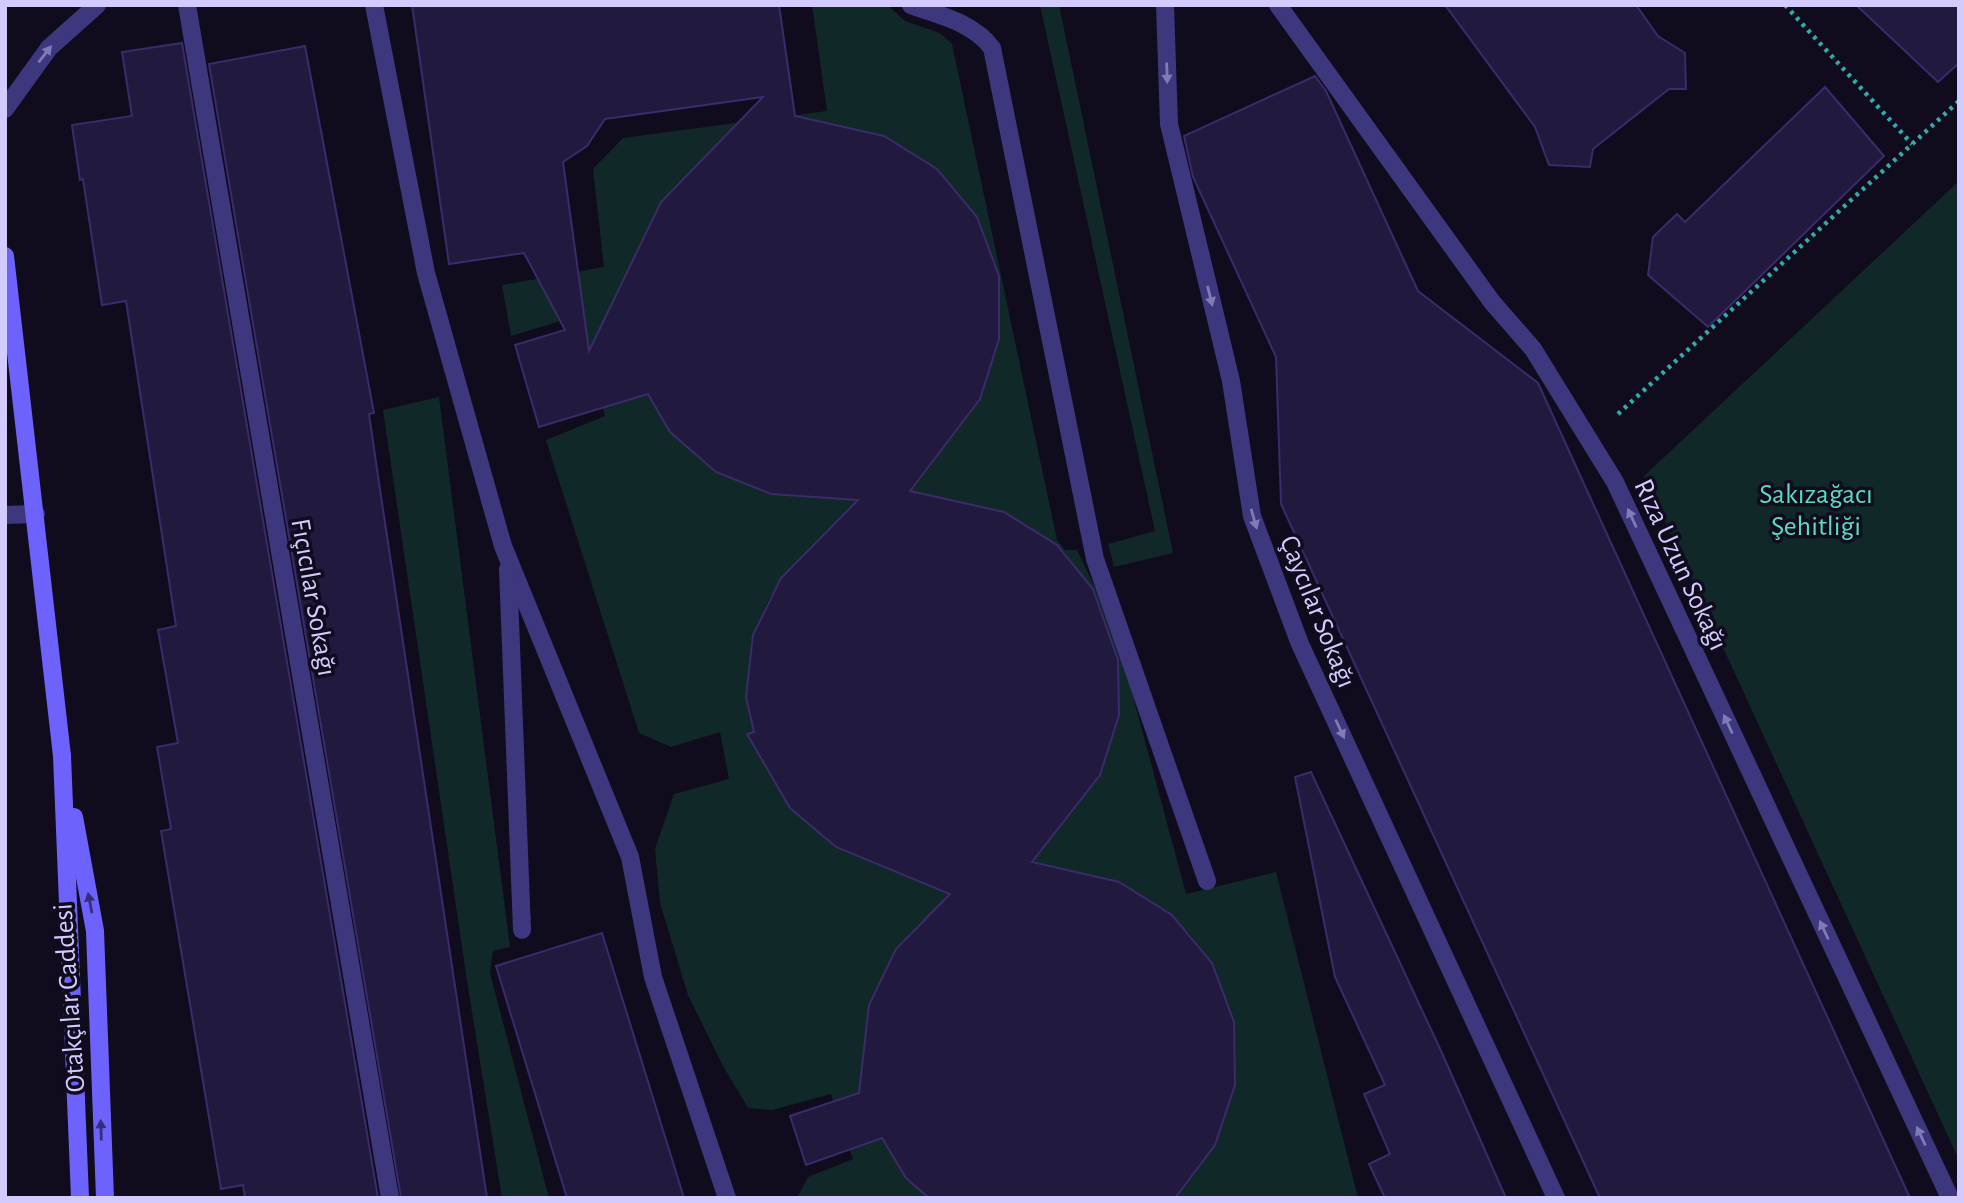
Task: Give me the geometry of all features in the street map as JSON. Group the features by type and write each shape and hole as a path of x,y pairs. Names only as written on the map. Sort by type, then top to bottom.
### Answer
{"main road":[{"name":"Otakçılar Caddesi","path":"5,256 62,755 80,1198"},
{"name":"Otakçılar Caddesi","path":"62,755 95,931 105,1198"}],"street":[{"path":"5,109 49,48 97,5"},
{"name":"Fıçıcılar Sokağı","path":"187,5 390,1198"},
{"path":"374,5 426,273 507,554 630,857 653,977 727,1198"},
{"path":"911,5 969,26 981,33 992,48 1095,559 1207,881"},
{"name":"Çaycılar Sokağı","path":"1165,5 1169,124 1231,381 1252,516 1300,644 1556,1198"},
{"name":"Rıza Uzun Sokağı","path":"1278,5 1492,302 1532,349 1615,482 1950,1198"},
{"path":"5,515 36,514"},
{"path":"507,554 522,930"}],"path":[{"path":"1785,5 1912,144"},
{"path":"1589,440 1959,101"}],"green space":[{"path":"812,5 887,5 905,21 940,33 952,44 1057,540 1065,550 1077,550 1115,629 1186,894 1276,872 1358,1198 1169,1198 1195,1171 1214,1141 1227,1108 1233,1073 1233,1038 1226,1003 1213,969 1193,938 1168,914 1120,885 932,1198 797,1198 808,1177 853,1159 831,1094 772,1110 748,1108 723,1066 688,995 660,903 655,849 674,794 729,779 720,732 671,747 639,733 546,440 605,416 577,316 511,336 502,285 604,267 593,169 623,138 827,111","holes":["797,125 845,127 878,137 907,152 934,170 956,192 975,218 988,247 997,279 1000,313 996,347 977,401","831,531 906,870 842,848 823,836 798,813 778,786 763,757 753,726 749,693 750,661 757,628 770,597 783,578"]},
{"path":"1040,5 1059,5 1173,553 1114,567 1108,544 1155,531"},
{"name":"Sakızağacı Şehitliği","path":"1959,181 1959,1160 1644,476"},
{"path":"439,397 510,947 493,951 490,973 549,1198 502,1198 467,981 383,410"}],"building":[{"path":"412,5 779,5 795,116 884,136 937,169 977,217 999,276 999,339 980,399 910,491 1004,512 1057,545 1093,589 1118,660 1119,715 1100,775 1032,862 1119,882 1172,915 1212,963 1234,1022 1235,1085 1215,1145 1175,1198 929,1198 906,1178 882,1138 806,1165 790,1116 859,1093 869,1005 896,949 950,894 836,847 790,808 747,734 754,732 746,697 753,635 781,578 858,500 771,494 716,472 670,432 648,394 539,427 515,345 565,330 524,253 449,264","holes":["763,97 661,202 589,351 563,162 587,146 605,119"]},
{"path":"1445,5 1636,5 1658,36 1685,53 1686,89 1669,89 1593,149 1590,167 1549,165 1535,127"},
{"path":"1856,5 1959,5 1959,63 1938,82"},
{"path":"182,43 378,1198 245,1198 243,1185 221,1189 161,831 171,829 157,747 178,743 158,630 176,626 126,301 102,305 72,125 132,116 122,52"},
{"path":"305,46 374,413 369,414 487,1198 401,1198 209,64"},
{"path":"1315,76 1326,91 1418,291 1538,383 1910,1198 1600,1198 1281,504 1276,357 1193,177 1184,136"},
{"path":"1825,87 1884,156 1708,327 1648,275 1653,237 1677,214 1685,222"},
{"path":"1311,772 1442,1053 1506,1198 1385,1198 1369,1164 1390,1154 1364,1094 1385,1085 1335,977 1295,777"},
{"path":"602,933 684,1198 567,1198 496,966"}]}
